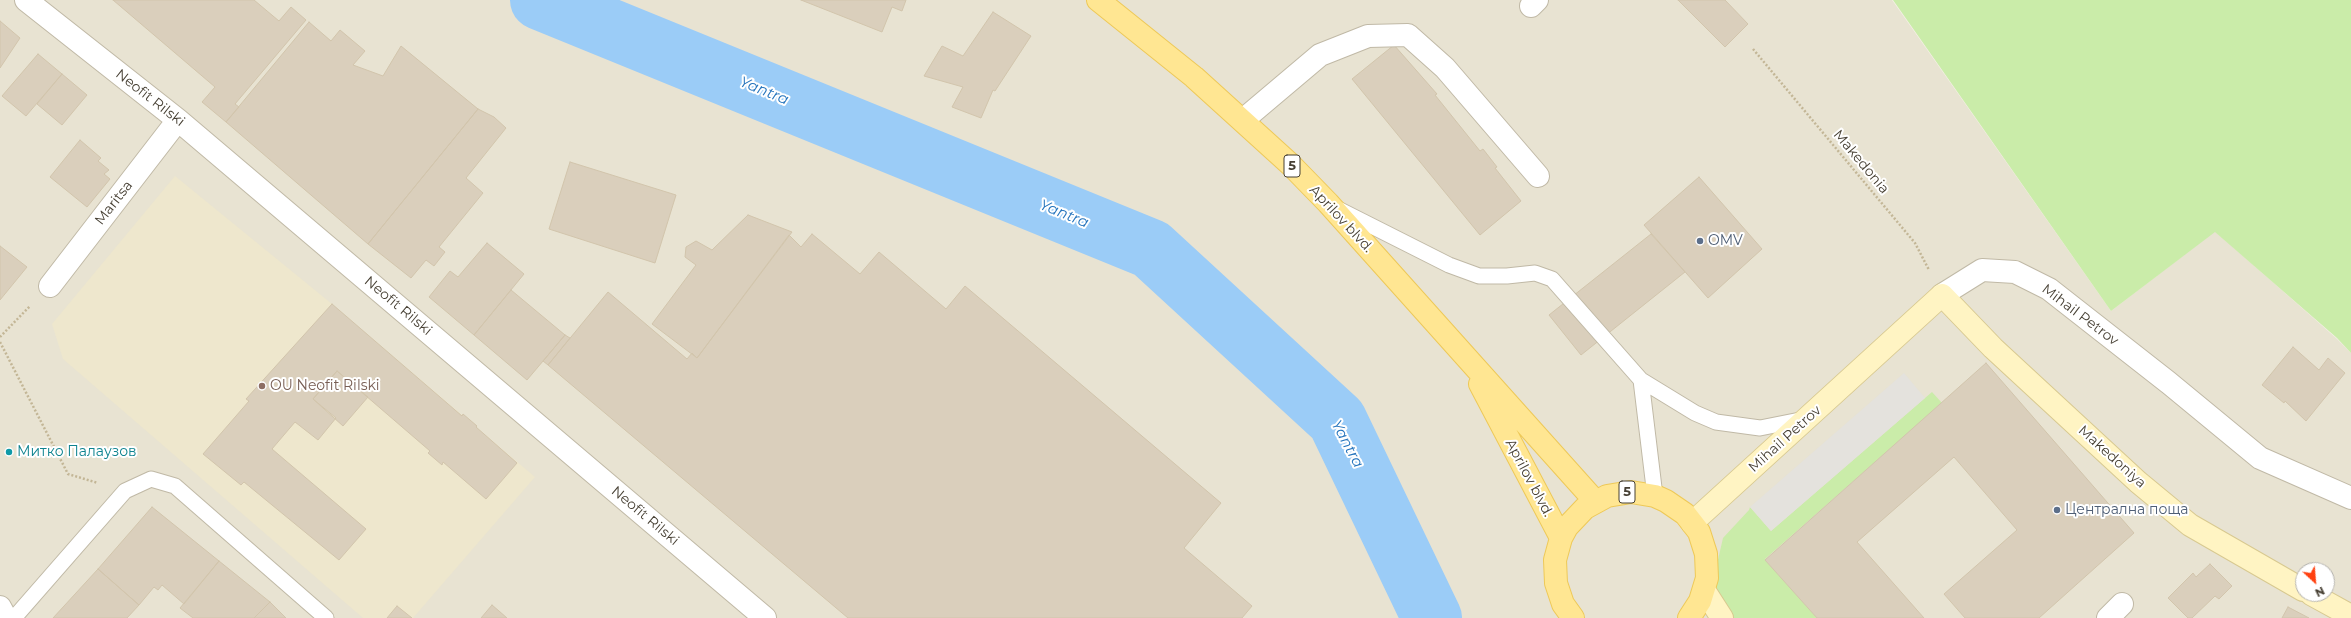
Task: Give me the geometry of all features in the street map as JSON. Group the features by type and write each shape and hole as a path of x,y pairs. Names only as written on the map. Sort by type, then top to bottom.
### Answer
{"main road":[{"name":"Aprilov blvd.","path":"1098,0 1182,67 1243,120 1328,204 1595,501"},
{"name":"Mihail Petrov","path":"1692,523 1942,295"},
{"name":"Makedoniya","path":"1942,295 1999,354 2138,482 2190,525 2295,585"},
{"name":"Aprilov blvd.","path":"1464,355 1561,538"},
{"name":"5","path":"1573,618 1563,604 1556,582 1554,560 1561,538 1575,517 1595,501 1618,493 1631,492 1655,496 1676,506 1692,523 1704,544 1707,578 1700,601 1689,618"},
{"path":"1704,590 1722,618"},
{"path":"2325,602 2351,616"}],"street":[{"name":"Neofit Rilski","path":"26,0 178,120 765,618"},
{"path":"1243,120 1320,55 1368,36 1408,36 1445,68 1538,176"},
{"name":"Maritsa","path":"50,286 178,120"},
{"name":"Mihail Petrov","path":"1942,295 1961,281 1982,270 2015,272 2049,289 2260,458 2351,498"},
{"path":"0,607 6,618"}],"lane":[{"path":"1328,204 1449,266 1479,276 1507,276 1534,273 1552,279 1641,380 1695,413 1716,422 1760,428 1808,418"},
{"path":"1641,380 1655,496"},
{"path":"14,618 125,491 151,479 175,486 326,618"}],"path":[{"name":"Makedonia","path":"1753,49 1915,243 1942,295"},
{"path":"0,337 50,286"},
{"path":"0,342 68,474"}],"shaded area":[{"path":"0,0 1892,0 2111,311 2215,231 2351,353 2351,618 0,618"},
{"name":"OU Neofit Rilski","path":"175,176 332,304 462,415 463,414 477,426 476,427 535,477 413,618 363,618 63,359 52,324"},
{"path":"1904,373 1925,398 1771,531 1750,507"}],"green space":[{"path":"1893,0 2351,0 2351,353 2337,338 2215,232 2111,311"},
{"path":"1932,392 1942,403 1765,559 1817,618 1733,618 1715,595 1717,564 1723,538 1749,510 1750,507 1771,531"}],"building":[{"path":"113,0 254,0 279,21 291,7 306,20 235,104 239,107 226,122 202,102 215,87"},
{"path":"801,0 906,0 902,11 892,7 882,32"},
{"path":"1678,0 1725,0 1748,24 1725,47"},
{"path":"993,12 1031,36 995,91 993,90 981,118 952,107 963,87 924,76 942,46 963,56"},
{"path":"0,21 20,38 0,68"},
{"path":"309,22 331,41 340,30 365,51 353,65 383,76 401,46 478,109 368,244 226,122"},
{"path":"1394,45 1437,94 1435,95 1480,151 1483,149 1497,167 1495,168 1521,201 1480,235 1352,79"},
{"path":"38,54 62,74 26,116 2,96"},
{"path":"62,74 87,95 62,125 37,104"},
{"path":"478,109 494,117 506,128 466,178 483,193 439,247 445,252 434,266 426,260 411,278 368,244"},
{"path":"80,140 101,158 98,161 109,170 104,174 110,179 87,207 50,177"},
{"path":"570,162 676,195 655,263 549,229"},
{"path":"1699,177 1762,249 1708,298 1644,225"},
{"path":"748,215 792,232 697,358 652,324 696,265 685,257 686,247 696,241 712,250"},
{"path":"812,234 860,274 879,252 946,309 965,286 1221,503 1184,548 1252,606 1242,618 848,618 548,365 608,292 687,359 692,353 697,358 789,235 801,247"},
{"path":"1651,234 1685,272 1581,355 1549,315"},
{"path":"487,243 524,274 474,335 429,297 450,271 458,277"},
{"path":"0,246 27,267 0,300"},
{"path":"511,290 565,335 527,380 474,335"},
{"path":"332,304 462,416 463,414 477,426 476,427 517,463 486,499 443,462 442,465 428,453 430,451 337,371 313,399 336,418 318,440 295,422 272,449 366,529 339,560 244,482 241,485 203,454 249,401 246,399"},
{"path":"565,335 570,338 548,365 543,361"},
{"path":"2293,347 2319,370 2328,358 2345,373 2306,421 2285,401 2284,403 2262,385"},
{"name":"Централна поща","path":"1986,363 2134,533 2039,618 1965,618 1944,594 2017,530 1954,457 1857,542 1924,618 1817,618 1765,560"},
{"path":"337,371 368,397 343,426 313,399"},
{"path":"152,507 219,561 184,604 162,585 158,590 154,587 139,605 98,569"},
{"path":"219,561 270,602 254,618 193,618 180,608"},
{"path":"2210,564 2232,586 2219,599 2215,596 2192,618 2188,618 2168,598 2193,573 2196,577"},
{"path":"98,569 139,605 127,618 53,618"},
{"path":"270,602 286,618 254,618"},
{"path":"492,605 499,611 507,618 481,618"},
{"path":"397,606 412,618 387,618"},
{"path":"2288,607 2309,618 2282,618"}],"waterway":[{"name":"Yantra","path":"540,0 1151,249 1337,420 1432,618"}],"place":[{"name":"OMV","path":"1700,241"},
{"name":"OU Neofit Rilski","path":"262,386"},
{"name":"Митко Палаузов","path":"9,452"},
{"name":"Централна поща","path":"2057,510"}]}
